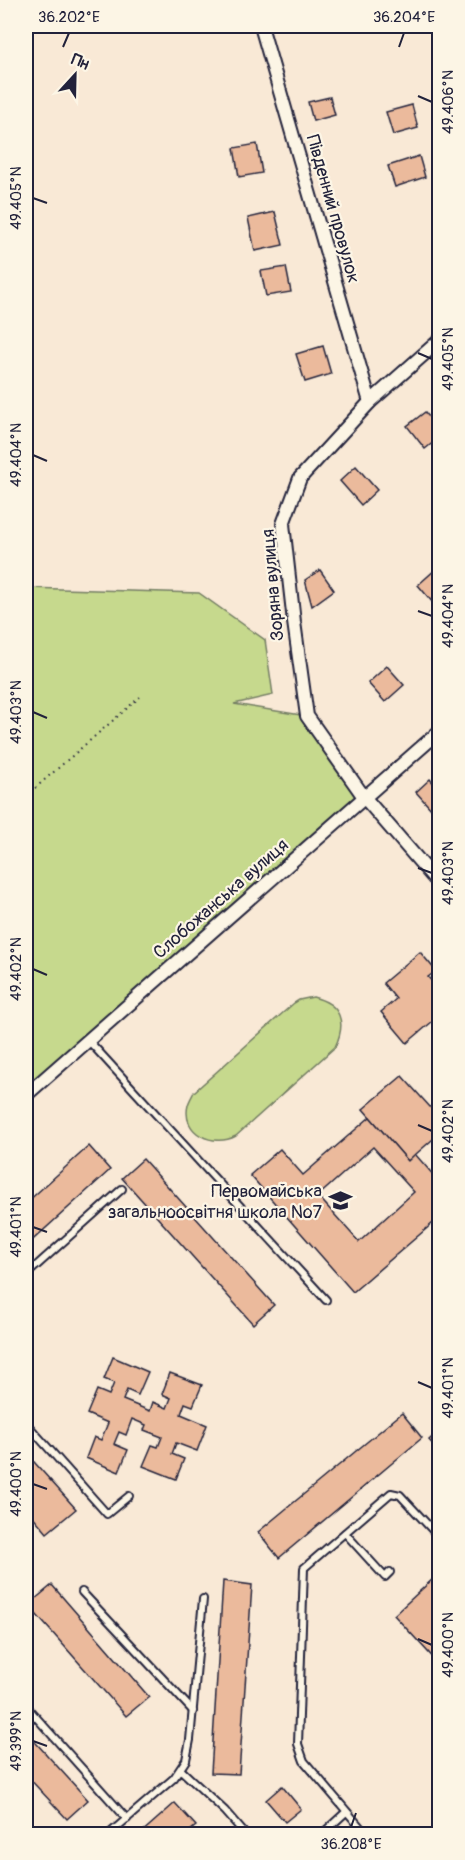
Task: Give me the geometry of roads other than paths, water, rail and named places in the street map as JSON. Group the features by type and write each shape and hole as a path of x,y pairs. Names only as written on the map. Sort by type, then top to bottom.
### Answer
{"street":[{"name":"Південний провулок","path":"261,26 370,402"},
{"name":"Зоряна вулиця","path":"440,340 370,402 300,478 283,524 307,716 364,797 440,885"},
{"name":"Слобожанська вулиця","path":"26,1095 440,731"}],"lane":[{"path":"88,1040 326,1300"},
{"path":"26,1275 122,1190"},
{"path":"26,1423 107,1514 129,1496"},
{"path":"366,1834 304,1761 298,1744 304,1568 391,1493 400,1495 440,1538"},
{"path":"345,1533 385,1577 390,1572"},
{"path":"82,1592 193,1712"},
{"path":"109,1834 174,1778 182,1770 186,1760 193,1712 203,1599"},
{"path":"26,1706 127,1819"},
{"path":"182,1770 225,1811 245,1834"},
{"path":"322,1834 346,1812"}],"place":[{"name":"Первомайська загальноосвітня школа №7","path":"340,1201"}]}
